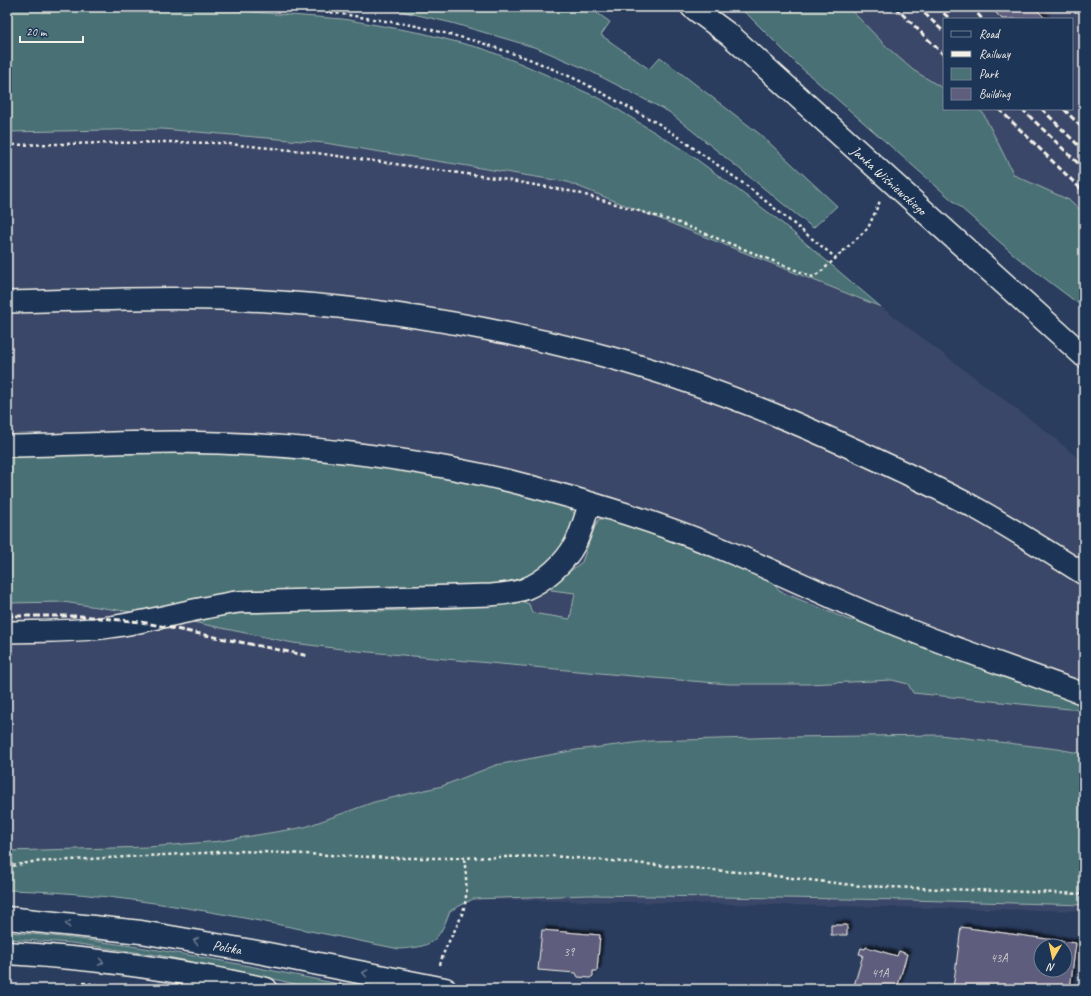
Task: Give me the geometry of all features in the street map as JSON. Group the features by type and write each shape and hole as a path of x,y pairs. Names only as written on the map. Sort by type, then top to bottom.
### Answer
{"main road":[{"name":"Janka Wiśniewskiego","path":"692,7 731,36 1084,356"},
{"name":"Polska","path":"7,918 141,932 263,953 445,989"},
{"path":"7,953 55,956 173,972 266,989"}],"lane":[{"path":"7,302 193,299 277,301 324,305 364,309 446,321 521,336 595,354 660,373 726,396 822,435 901,471 974,508 1010,528 1084,574"},
{"path":"7,446 174,442 249,444 361,454 440,466 509,481 590,503 678,531 734,553 883,619 1084,694"},
{"path":"7,632 109,627 141,622 200,608 238,602 491,595 525,589 554,570 566,557 575,543 590,503"}],"path":[{"path":"289,7 417,26 479,42 532,60 580,81 662,125 747,186 836,258"},
{"path":"7,145 167,142 218,143 302,151 495,178 575,192 679,223 813,277 868,228 880,201"},
{"path":"7,867 32,862 240,851 393,858 553,856 749,873 861,886 1084,894"},
{"path":"440,965 445,946 458,924 465,907 466,880 464,858"},
{"path":"78,982 116,987"}],"shaded area":[{"path":"759,7 1084,7 1084,272"},
{"path":"162,129 325,143 567,182 881,307 1052,436 1084,463 1084,911 7,890 7,132"}],"green space":[{"path":"7,7 200,7 343,19 422,33 484,49 601,99 688,153 776,218 881,307 567,182 325,143 162,129 7,132"},
{"path":"383,7 589,7 610,22 601,35 649,69 660,57 761,135 837,206 813,228 669,112 588,70 537,48 452,23"},
{"path":"737,7 848,7 888,48 913,70 943,88 943,110 978,110 983,113 1014,175 1071,201 1084,214 1084,308 1018,258 798,65 748,15"},
{"path":"137,453 299,458 352,463 413,472 563,502 575,514 575,526 573,535 546,566 520,582 138,613 63,602 7,603 7,457"},
{"path":"599,519 614,519 771,580 779,591 849,620 864,621 1084,704 1084,712 1079,710 913,693 908,684 892,680 809,684 729,684 358,651 293,643 188,621 231,614 365,608 379,611 461,608 472,605 522,601 529,604 532,613 570,619 575,593 551,590 555,583 582,562"},
{"path":"940,735 1058,749 1084,754 1084,905 909,900 589,895 473,899 450,911 442,930 432,941 419,947 399,949 253,920 155,903 57,892 7,890 7,851 148,847 221,841 305,827 374,802 442,786 496,765 576,750 650,741"},
{"path":"7,932 97,941 186,954 362,989 315,989 270,978 163,956 71,943 7,939"}],"building":[{"path":"990,7 1034,7 1045,18 1001,18"},
{"path":"831,925 847,925 847,935 831,935"},
{"path":"961,927 1040,938 1033,938 1033,978 1071,978 1070,989 953,989"},
{"path":"542,930 600,935 597,971 593,971 593,976 590,978 578,977 576,973 538,970"},
{"path":"1073,943 1076,943 1073,966"},
{"path":"866,947 897,956 899,951 907,954 897,989 853,989 863,955 859,954 861,948 865,949"}],"railway":[{"path":"895,7 943,54"},
{"path":"918,7 943,31"},
{"path":"937,7 949,18"},
{"path":"972,7 981,18"},
{"path":"1000,110 1084,192"},
{"path":"1023,110 1084,169"},
{"path":"1043,110 1084,151"},
{"path":"1065,110 1084,130"},
{"path":"7,616 81,616 141,622 309,656"}]}
